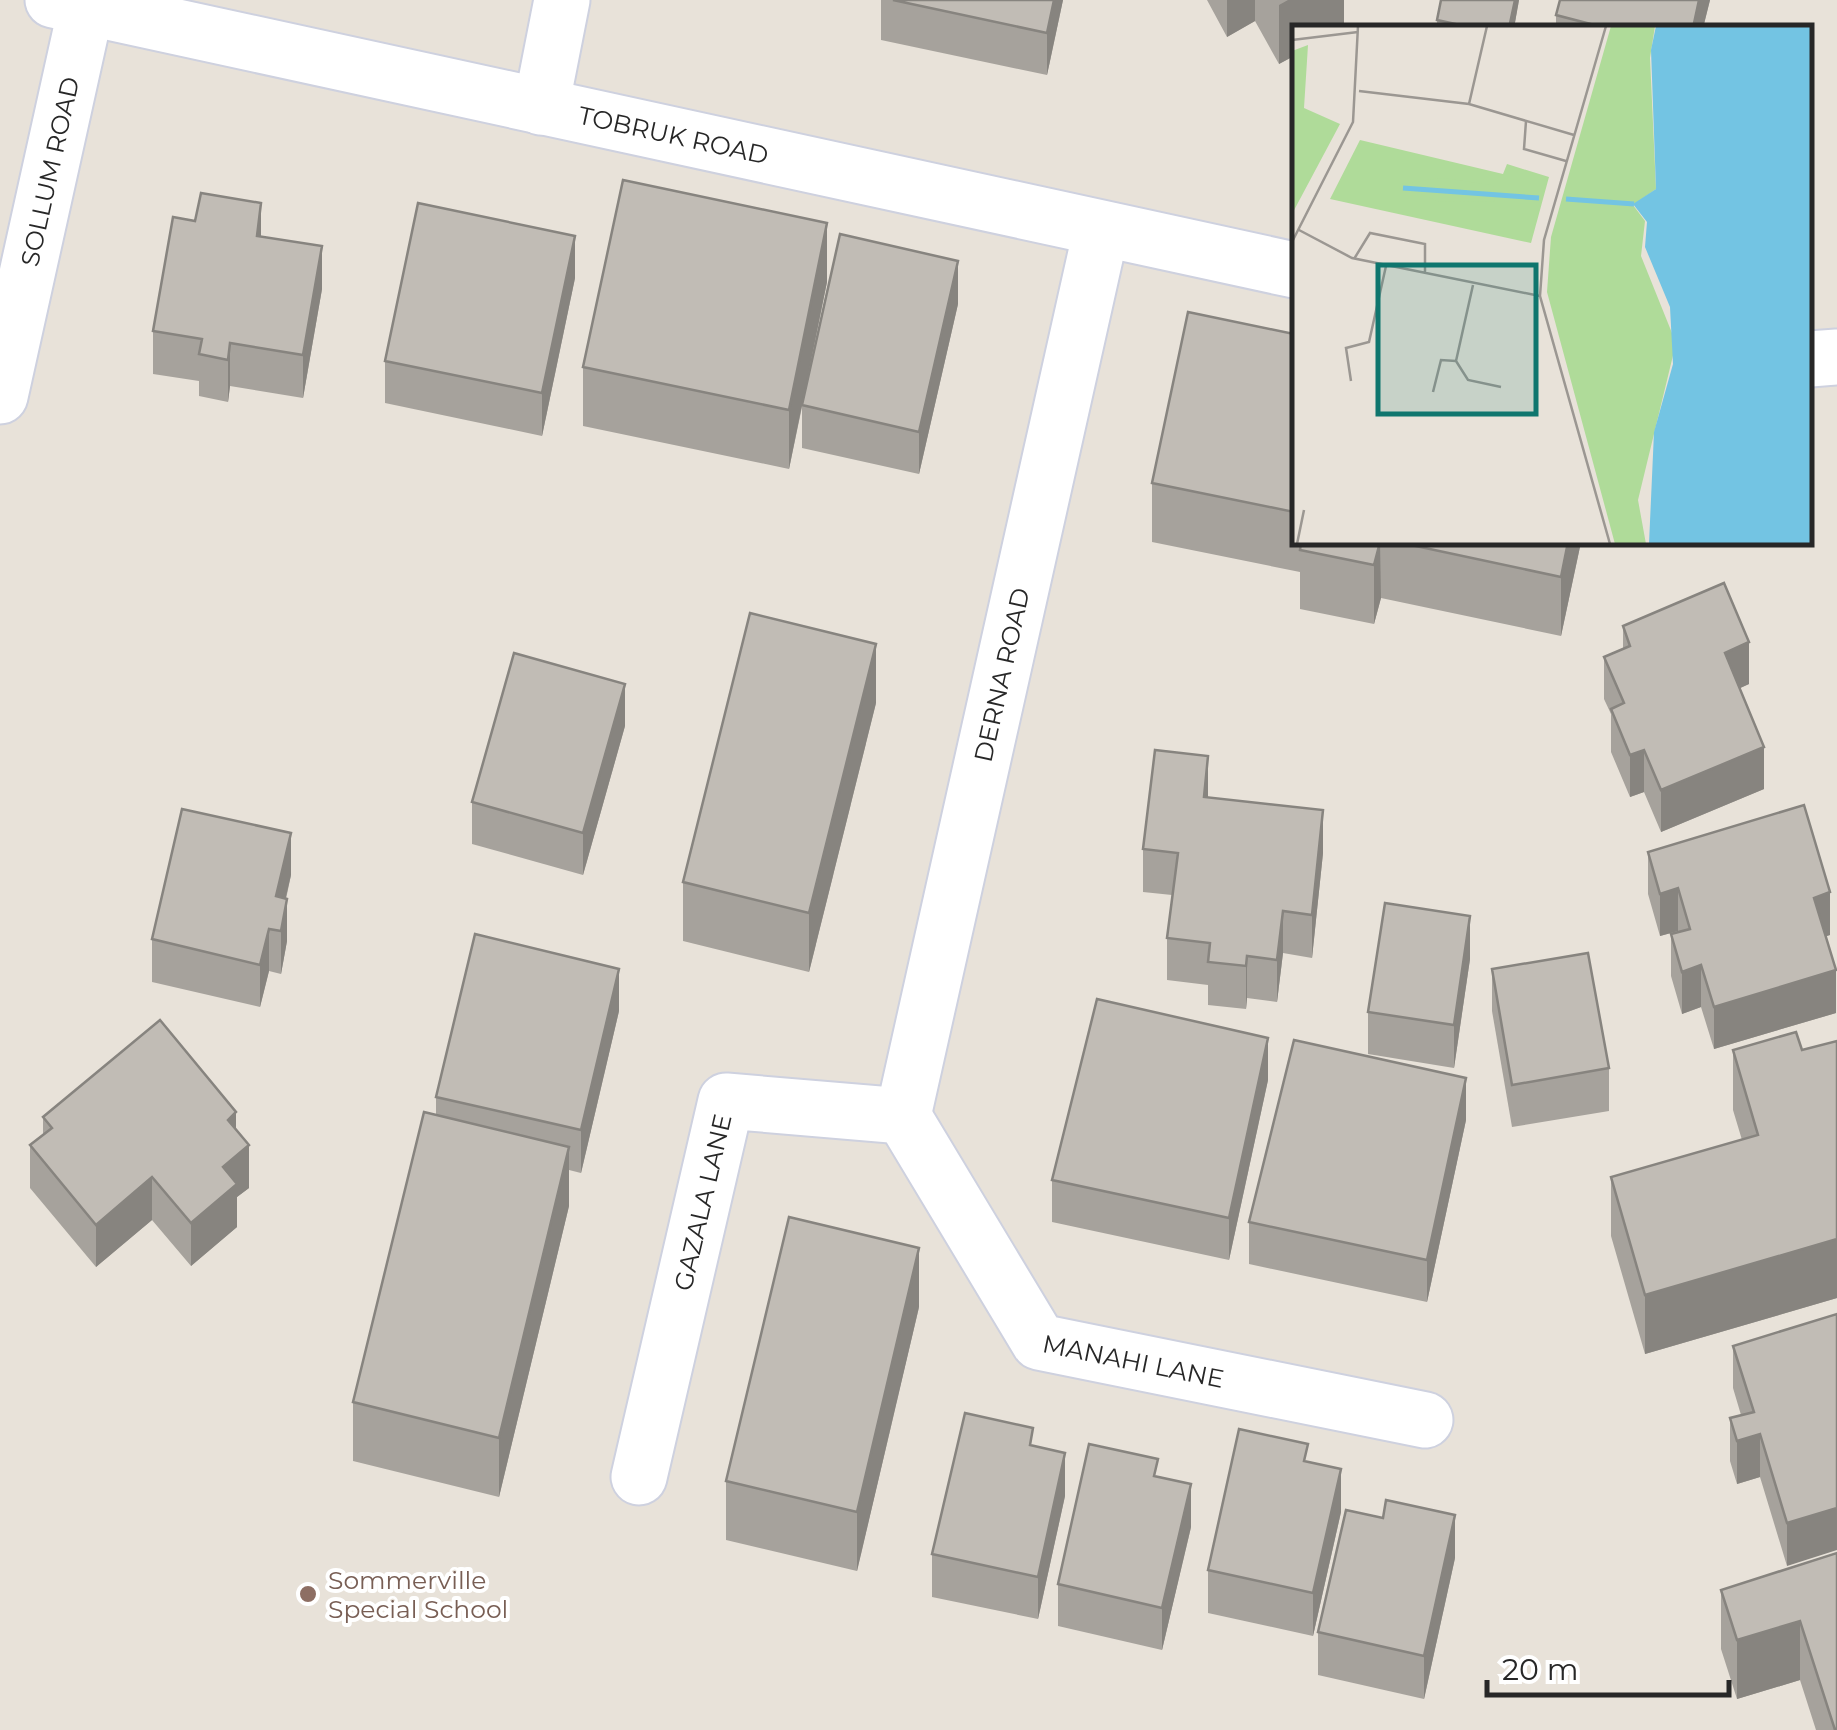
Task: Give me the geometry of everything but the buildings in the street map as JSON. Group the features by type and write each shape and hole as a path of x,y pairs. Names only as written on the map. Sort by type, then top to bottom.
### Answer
{"street":[{"path":"541,107 562,0"},
{"name":"TOBRUK ROAD","path":"70,4 1292,270"},
{"name":"SOLLUM ROAD","path":"0,396 70,4"},
{"name":"DERNA ROAD","path":"903,1116 1101,231"},
{"path":"1812,359 1837,357"},
{"name":"GAZALA LANE","path":"640,1477 726,1102 903,1116"},
{"name":"MANAHI LANE","path":"903,1116 1039,1342 1425,1420"}],"place":[{"name":"Sommerville Special School","path":"308,1594"}]}
